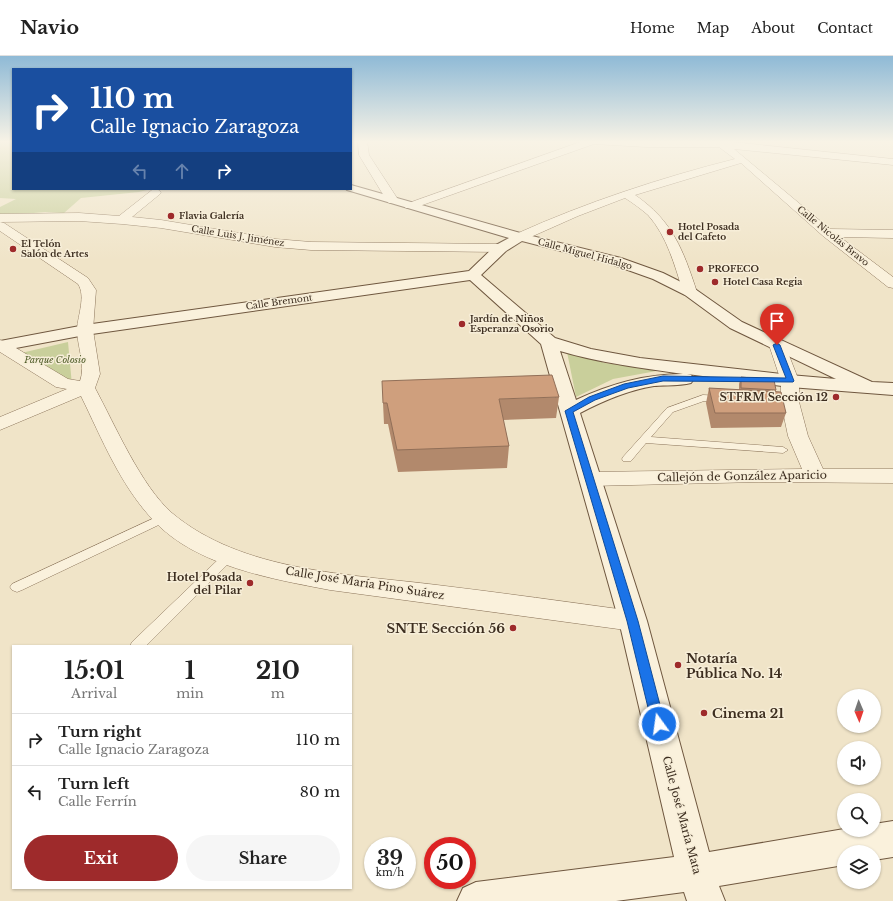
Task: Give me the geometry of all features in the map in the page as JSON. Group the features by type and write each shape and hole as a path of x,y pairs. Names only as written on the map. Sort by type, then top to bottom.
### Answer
{"main road":[{"name":"Calle Miguel Hidalgo","path":"352,188 410,206 616,261 658,276 690,292 736,325 868,387"},
{"path":"520,236 501,248 473,275 549,342 589,354 640,363 790,381 893,388"},
{"name":"Calle Bremont","path":"1,346 85,330 473,275"},
{"name":"Calle José María Mata","path":"549,342 632,621 701,886"},
{"path":"569,411 592,399 626,386 663,379 790,381"},
{"path":"476,901 701,886 893,839"}],"street":[{"path":"380,180 393,201"},
{"path":"410,206 482,180"},
{"path":"520,236 544,225 668,180"},
{"name":"Calle Nicolás Bravo","path":"767,180 827,233 893,284"},
{"path":"122,220 156,192"},
{"path":"627,194 653,214 666,231 683,270 690,292"},
{"name":"Calle Luis J. Jiménez","path":"0,218 79,217 122,220 161,224 275,243 311,246 501,248"},
{"path":"0,226 83,281 89,290 85,330 91,374 86,388 0,424"},
{"path":"827,233 893,234"},
{"path":"777,345 790,381 786,402 798,436 815,475"},
{"path":"1,346 62,383 86,388"},
{"name":"Calle José María Pino Suárez","path":"86,388 134,480 163,518 188,537 228,557 300,576 632,621"},
{"name":"Callejón de González Aparicio","path":"590,479 815,475 893,476"}],"lane":[{"path":"627,459 670,410 703,398 734,399"},
{"path":"644,440 783,450"},
{"path":"17,587 163,518"},
{"path":"138,645 228,557"}],"green space":[{"path":"0,180 12,180 12,190 147,190 81,198 64,213 45,212 0,216 0,207 16,199 0,198"},
{"name":"Parque Colosio","path":"68,342 72,385 17,354"},
{"path":"567,352 605,363 662,370 613,379 576,397"}],"building":[{"path":"552,375 559,397 499,399 509,446 397,450 387,403 383,403 382,381"},
{"path":"741,377 774,380 776,390 741,388"},
{"path":"709,388 781,392 786,413 715,413"}],"place":[{"name":"Flavia Galería","path":"171,216"},
{"name":"Hotel Posada del Cafeto","path":"670,232"},
{"name":"El Telón Salón de Artes","path":"13,249"},
{"name":"PROFECO","path":"700,269"},
{"name":"Hotel Casa Regia","path":"715,282"},
{"name":"Jardín de Niños Esperanza Osorio","path":"462,324"},
{"name":"STFRM Sección 12","path":"836,397"},
{"name":"Hotel Posada del Pilar","path":"250,583"},
{"name":"SNTE Sección 56","path":"513,628"},
{"name":"Notaría Pública No. 14","path":"678,665"},
{"name":"Cinema 21","path":"704,713"}],"route":[{"path":"659,724 632,621 569,411 592,399 626,386 663,379 790,381 777,345"}]}
